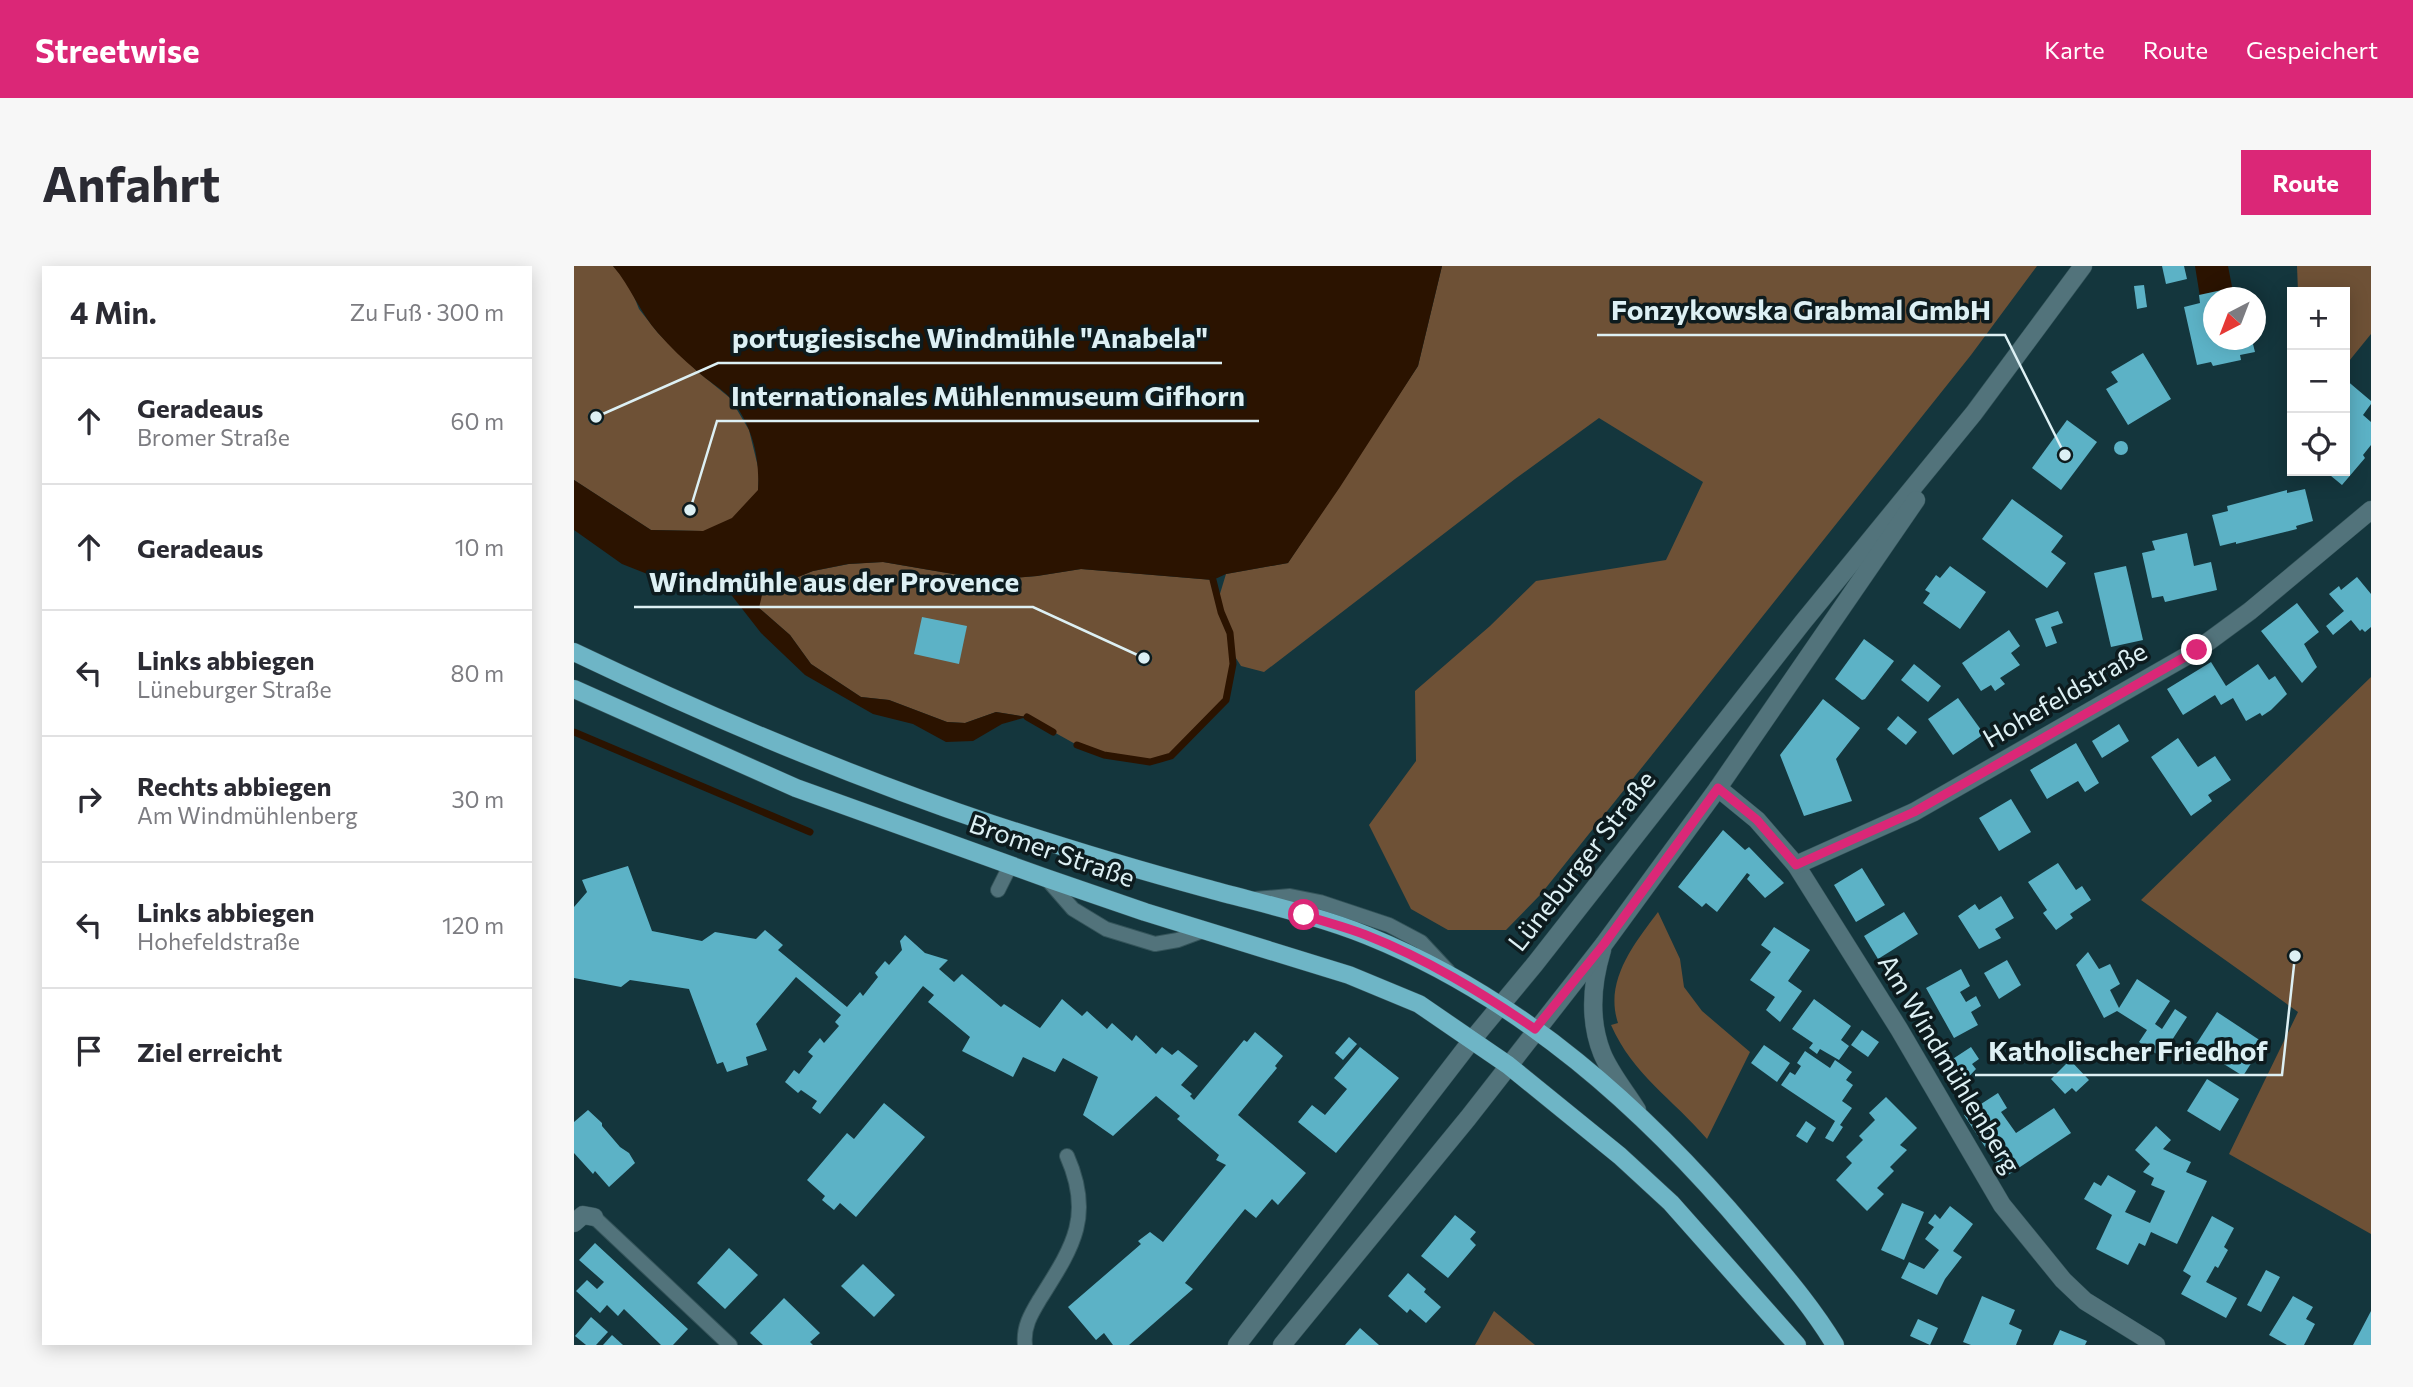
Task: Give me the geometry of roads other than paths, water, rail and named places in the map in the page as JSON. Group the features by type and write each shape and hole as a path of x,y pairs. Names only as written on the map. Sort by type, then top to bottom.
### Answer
{"main road":[{"name":"Bromer Straße","path":"574,653 808,757 898,791 994,825 1365,935 1454,976 1535,1029 1640,1116 1740,1222 1814,1310 1836,1345"},
{"name":"Bromer Straße","path":"574,689 796,788 1010,866 1349,975 1419,1004 1508,1065 1620,1156 1671,1203 1797,1345"}],"street":[{"name":"Lüneburger Straße","path":"1282,1345 1604,944 1718,788 1974,412 2083,266"},
{"name":"Lüneburger Straße","path":"1237,1345 1472,1040 1802,622 1974,412"},
{"name":"Hohefeldstraße","path":"1796,865 1914,812 2197,650 2250,611 2371,510"},
{"name":"Am Windmühlenberg","path":"1718,788 1757,820 1796,865 1899,1029 2002,1205 2063,1280 2085,1301 2156,1345"},
{"path":"1604,944 1596,970 1594,1024 1602,1054 1640,1116"},
{"path":"574,1223 583,1215 594,1217"}],"lane":[{"path":"998,890 1010,866"},
{"path":"1046,878 1073,909 1106,929 1155,944 1178,940 1205,930"},
{"path":"1026,1345 1024,1337 1029,1318 1073,1244 1079,1211 1078,1190 1077,1179 1067,1156"},
{"path":"594,1217 730,1345"}],"waterway":[{"path":"1077,745 1104,755 1150,762 1171,756 1226,700 1233,664 1230,633 1221,612 1213,580"},
{"path":"1027,717 1053,732"},
{"path":"574,732 810,832"}],"place":[{"name":"portugiesische Windmühle \"Anabela\"","path":"596,417"},
{"name":"Fonzykowska Grabmal GmbH","path":"2065,455"},
{"name":"Internationales Mühlenmuseum Gifhorn","path":"690,510"},
{"name":"Windmühle aus der Provence","path":"1144,658"},
{"name":"Katholischer Friedhof","path":"2295,956"}]}
